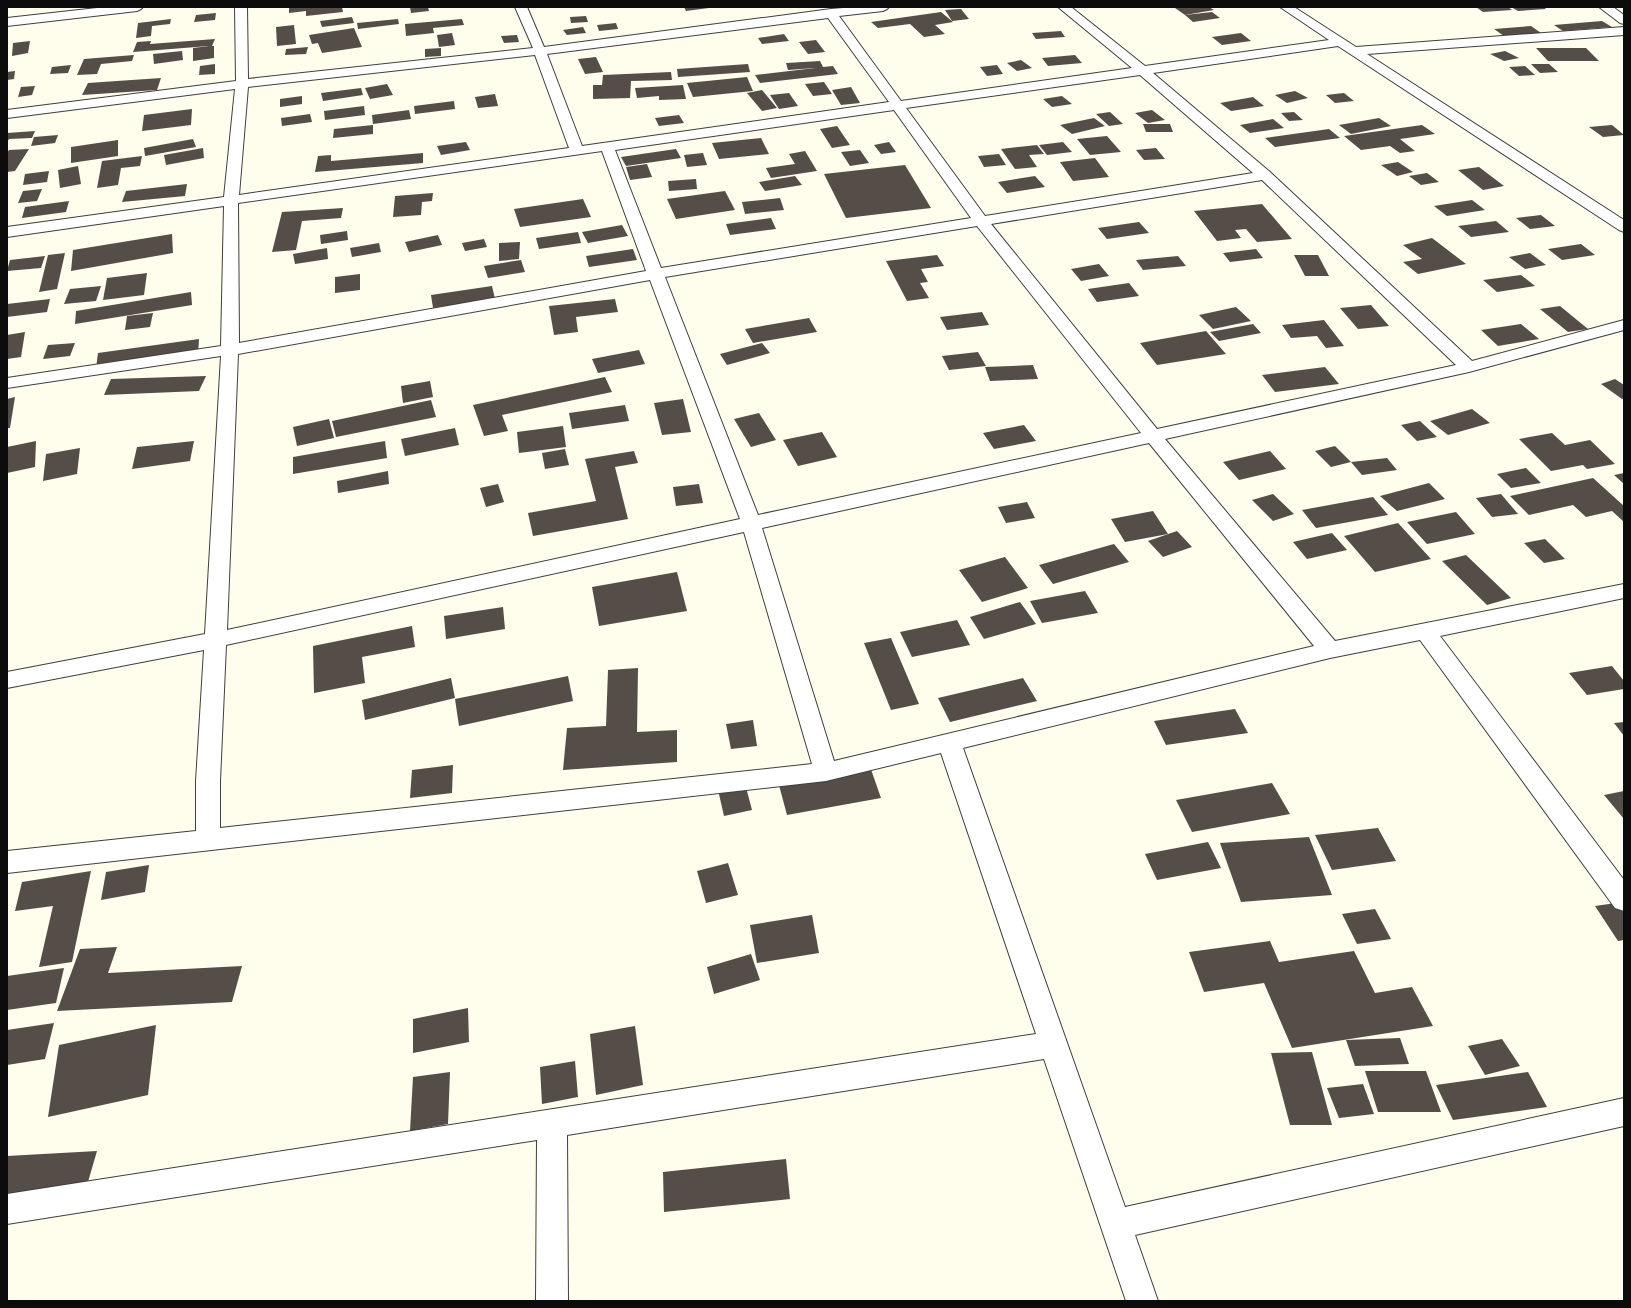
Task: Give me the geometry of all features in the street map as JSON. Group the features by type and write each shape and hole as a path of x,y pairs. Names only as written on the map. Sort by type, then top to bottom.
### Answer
{"street":[{"path":"7,22 137,7"},
{"path":"208,840 208,781 230,350 230,201 242,84 241,7"},
{"path":"521,7 540,51 577,151"},
{"path":"7,114 242,84 540,51 883,7"},
{"path":"1064,7 1142,70 1265,175 1469,367"},
{"path":"1286,7 1624,227"},
{"path":"1605,7 1624,20"},
{"path":"831,14 981,221 1153,436 1330,650"},
{"path":"1355,51 1624,32"},
{"path":"7,232 1341,42"},
{"path":"607,147 751,523 826,772"},
{"path":"7,383 230,350 656,274 1265,175"},
{"path":"7,680 215,640 1469,367 1624,325"},
{"path":"7,862 826,772 1330,650 1624,591"},
{"path":"1425,631 1624,900"},
{"path":"949,741 1142,1301"},
{"path":"7,1209 1054,1044"},
{"path":"1116,1224 1624,1112"},
{"path":"552,1123 552,1301"}],"building":[{"path":"289,7 342,7 343,12 306,16 306,11 289,13"},
{"path":"410,7 428,7 429,11 411,13"},
{"path":"684,7 709,7 709,8 686,11"},
{"path":"1209,7 1214,10 1185,15 1175,8"},
{"path":"1476,7 1508,7 1512,10 1483,12"},
{"path":"1511,7 1544,7 1546,9 1518,11"},
{"path":"961,9 969,19 952,21 945,10"},
{"path":"941,12 953,22 935,25 945,34 924,37 910,24 878,28 871,22"},
{"path":"1212,12 1220,18 1193,22 1185,15"},
{"path":"216,13 215,20 194,22 196,15"},
{"path":"586,16 588,22 571,23 570,17"},
{"path":"352,17 354,23 322,27 320,21"},
{"path":"171,19 170,24 152,26 151,36 136,38 138,23"},
{"path":"398,19 399,24 358,29 357,23"},
{"path":"462,19 464,25 433,28 434,33 406,36 405,24"},
{"path":"1602,21 1612,27 1563,31 1554,25"},
{"path":"616,23 618,29 599,31 597,25"},
{"path":"294,25 296,44 277,46 276,27"},
{"path":"1531,26 1541,33 1504,36 1494,29"},
{"path":"583,27 586,33 567,35 563,30"},
{"path":"354,28 362,47 322,53 318,43 312,44 309,35"},
{"path":"1061,31 1065,37 1036,39 1032,33"},
{"path":"452,33 455,45 439,47 437,35"},
{"path":"1241,33 1251,41 1222,45 1212,37"},
{"path":"784,34 789,41 762,44 758,38"},
{"path":"517,35 519,42 504,43 501,36"},
{"path":"215,39 212,46 214,46 214,58 193,61 193,48 209,46 133,52 137,42 151,41 150,44"},
{"path":"816,40 825,52 808,54 799,42"},
{"path":"30,41 28,53 12,56 13,43"},
{"path":"308,47 306,54 285,55 286,49"},
{"path":"441,48 441,56 425,57 425,49"},
{"path":"1536,48 1586,48 1599,61 1548,61"},
{"path":"182,51 183,60 154,64 153,54"},
{"path":"1505,51 1519,58 1504,61 1490,54"},
{"path":"134,55 132,61 101,64 97,74 77,75 84,59"},
{"path":"1075,55 1082,63 1048,66 1042,58"},
{"path":"596,57 603,72 585,74 578,59"},
{"path":"1021,60 1032,68 1017,71 1007,63"},
{"path":"820,61 823,67 833,66 838,74 760,83 755,75 815,68 788,70 786,63"},
{"path":"215,64 215,74 199,75 200,66"},
{"path":"748,64 750,72 678,77 677,69"},
{"path":"1531,64 1549,64 1558,72 1540,73"},
{"path":"71,65 68,73 50,74 52,67"},
{"path":"997,65 1003,74 987,76 980,67"},
{"path":"1525,66 1535,75 1519,76 1509,67"},
{"path":"15,71 14,79 7,80 7,72"},
{"path":"671,72 672,80 631,81 630,98 593,99 593,85 602,85 603,75"},
{"path":"747,77 753,91 693,97 687,83"},
{"path":"161,78 157,90 82,95 88,83"},
{"path":"824,82 832,94 813,96 805,84"},
{"path":"387,84 393,95 370,99 365,88"},
{"path":"683,85 686,99 659,100 659,96 637,98 635,88"},
{"path":"35,86 32,95 18,97 21,87"},
{"path":"851,87 860,103 841,105 832,90"},
{"path":"361,88 363,95 323,101 321,93"},
{"path":"762,90 777,108 762,111 747,93"},
{"path":"1295,91 1308,98 1287,103 1275,95"},
{"path":"789,93 798,106 779,109 770,95"},
{"path":"1344,93 1354,101 1335,103 1326,95"},
{"path":"495,94 498,106 478,108 475,97"},
{"path":"302,96 302,104 280,107 280,99"},
{"path":"1062,96 1072,104 1052,107 1043,99"},
{"path":"1253,97 1264,106 1231,111 1220,103"},
{"path":"454,101 455,109 415,114 414,106"},
{"path":"364,106 365,115 325,120 324,111"},
{"path":"192,109 191,125 142,131 144,115"},
{"path":"409,110 411,119 373,124 372,115"},
{"path":"1152,110 1165,120 1148,123 1135,113"},
{"path":"1110,112 1123,124 1109,126 1096,114"},
{"path":"1294,112 1303,120 1289,121 1281,113"},
{"path":"310,114 312,122 282,126 281,118"},
{"path":"679,115 684,123 659,126 655,118"},
{"path":"1094,118 1105,126 1072,134 1060,125"},
{"path":"1379,118 1391,126 1351,134 1339,125"},
{"path":"1273,119 1284,128 1250,133 1240,125"},
{"path":"1143,124 1170,124 1173,132 1146,132"},
{"path":"373,125 373,134 333,138 334,129"},
{"path":"1422,125 1435,134 1400,139 1415,151 1400,153 1390,146 1361,150 1344,136"},
{"path":"1612,125 1624,135 1603,137 1589,127"},
{"path":"837,126 850,145 832,148 820,129"},
{"path":"1329,129 1340,138 1275,147 1265,138"},
{"path":"35,131 32,138 9,139 7,142 7,133"},
{"path":"58,135 55,143 31,146 34,137"},
{"path":"1107,136 1121,152 1090,155 1077,139"},
{"path":"761,138 769,154 719,159 712,143"},
{"path":"193,139 196,147 145,156 144,148"},
{"path":"118,140 118,156 71,163 71,147"},
{"path":"466,142 470,150 441,155 437,146"},
{"path":"889,142 896,152 881,154 874,145"},
{"path":"1063,142 1072,152 1047,155 1039,145"},
{"path":"1037,145 1044,154 1029,155 1037,167 1015,169 1001,149"},
{"path":"203,148 204,158 166,165 164,155"},
{"path":"1156,148 1165,159 1144,160 1136,150"},
{"path":"29,149 15,171 7,172 7,153 9,150"},
{"path":"676,149 681,158 626,166 621,157"},
{"path":"860,150 869,163 850,166 841,152"},
{"path":"805,151 817,171 771,178 766,168 795,164 789,154"},
{"path":"423,153 423,163 315,172 318,156 331,155 331,161"},
{"path":"703,153 707,165 687,167 684,155"},
{"path":"999,154 1006,165 984,167 978,156"},
{"path":"142,156 140,166 121,168 118,185 97,188 102,161"},
{"path":"1095,158 1109,177 1073,181 1060,162"},
{"path":"1398,162 1413,172 1397,176 1381,165"},
{"path":"647,164 652,177 630,180 626,167"},
{"path":"905,165 931,208 846,218 824,174"},
{"path":"78,166 81,184 60,188 58,170"},
{"path":"1479,167 1504,186 1483,190 1458,170"},
{"path":"49,171 47,182 23,185 25,174"},
{"path":"1427,173 1439,182 1421,185 1409,176"},
{"path":"795,176 802,185 765,191 759,182"},
{"path":"1035,176 1045,187 1007,193 998,182"},
{"path":"696,179 697,189 669,191 668,181"},
{"path":"187,184 185,196 122,202 126,191"},
{"path":"42,189 37,201 18,203 23,191"},
{"path":"725,191 735,210 676,219 667,199"},
{"path":"433,193 432,201 422,202 421,215 393,217 395,196"},
{"path":"780,198 784,210 745,214 742,202"},
{"path":"583,199 591,217 520,227 514,209"},
{"path":"1472,200 1485,210 1447,216 1434,206"},
{"path":"69,201 66,212 22,218 25,207"},
{"path":"1262,204 1292,239 1257,242 1246,229 1235,230 1241,238 1217,241 1194,211"},
{"path":"343,208 341,218 302,221 296,250 272,252 282,212"},
{"path":"1541,215 1555,226 1530,229 1516,218"},
{"path":"771,218 776,229 730,235 726,224"},
{"path":"1496,221 1509,232 1471,237 1458,226"},
{"path":"1139,222 1149,233 1107,239 1098,228"},
{"path":"622,225 628,236 588,243 582,232"},
{"path":"347,231 348,240 321,244 320,235"},
{"path":"578,232 581,243 539,249 536,238"},
{"path":"172,234 173,253 71,271 73,250"},
{"path":"438,235 442,245 409,252 405,242"},
{"path":"1432,238 1466,264 1418,274 1403,262 1422,259 1403,245"},
{"path":"484,239 487,247 465,251 462,243"},
{"path":"520,242 519,259 499,261 499,243"},
{"path":"379,243 381,252 352,257 350,248"},
{"path":"1581,244 1595,255 1562,260 1548,249"},
{"path":"327,248 328,259 295,264 293,254"},
{"path":"633,249 637,260 589,267 586,256"},
{"path":"1256,249 1263,258 1230,262 1223,253"},
{"path":"65,253 57,289 39,292 48,255"},
{"path":"1530,253 1546,265 1525,269 1509,257"},
{"path":"937,255 944,266 921,269 928,282 920,283 929,298 907,301 886,261"},
{"path":"1294,255 1318,255 1329,276 1305,276"},
{"path":"45,256 41,268 7,271 10,260"},
{"path":"1178,256 1186,266 1143,270 1136,260"},
{"path":"521,260 525,272 488,278 484,266"},
{"path":"1099,264 1109,276 1081,281 1071,269"},
{"path":"147,273 144,295 103,300 107,278"},
{"path":"360,274 360,290 335,293 335,277"},
{"path":"1521,275 1535,286 1497,292 1483,280"},
{"path":"1129,283 1139,296 1097,302 1088,289"},
{"path":"101,286 96,301 64,304 70,289"},
{"path":"492,286 495,299 433,308 431,295"},
{"path":"191,292 192,305 75,324 76,311"},
{"path":"50,299 47,312 7,317 7,304"},
{"path":"615,299 618,312 576,317 578,332 554,335 549,306"},
{"path":"1371,305 1389,326 1358,329 1340,308"},
{"path":"1560,306 1588,329 1568,332 1540,309"},
{"path":"1236,307 1251,321 1213,329 1199,315"},
{"path":"982,312 989,325 947,330 940,317"},
{"path":"153,313 150,327 125,330 127,316"},
{"path":"809,318 817,332 753,343 745,329"},
{"path":"1324,320 1344,346 1326,348 1317,336 1291,338 1282,325"},
{"path":"1253,324 1261,333 1219,341 1210,332"},
{"path":"1521,324 1539,339 1498,346 1481,330"},
{"path":"1206,331 1226,354 1157,365 1140,343"},
{"path":"25,332 21,357 7,359 7,335"},
{"path":"199,339 198,354 96,368 98,353"},
{"path":"75,343 70,356 43,359 48,345"},
{"path":"762,343 770,353 727,365 720,354"},
{"path":"639,350 645,364 598,373 592,359"},
{"path":"978,352 986,366 949,370 942,356"},
{"path":"1033,365 1038,379 990,381 985,367"},
{"path":"1325,367 1339,384 1275,392 1262,375"},
{"path":"206,376 199,391 104,395 111,379"},
{"path":"605,377 612,392 502,415 508,431 484,436 473,405"},
{"path":"1615,379 1624,385 1624,398 1622,399 1601,384"},
{"path":"430,381 433,397 403,403 401,386"},
{"path":"15,397 10,428 7,428 7,399"},
{"path":"683,399 691,432 662,435 654,403"},
{"path":"431,400 436,417 336,437 332,421"},
{"path":"625,405 629,421 572,429 569,413"},
{"path":"1472,409 1490,423 1448,435 1430,421"},
{"path":"759,413 776,440 751,447 734,419"},
{"path":"329,419 334,438 297,446 293,427"},
{"path":"1420,421 1437,437 1417,441 1401,425"},
{"path":"1024,425 1036,441 994,449 983,433"},
{"path":"563,426 566,447 519,453 517,432"},
{"path":"455,428 459,445 405,456 401,439"},
{"path":"822,432 837,457 798,466 783,440"},
{"path":"1552,433 1565,445 1590,440 1615,464 1587,469 1583,465 1551,471 1519,439"},
{"path":"36,441 35,467 7,473 7,447"},
{"path":"194,441 190,461 132,469 137,447"},
{"path":"385,441 387,458 293,474 293,457"},
{"path":"1335,446 1351,462 1331,467 1315,451"},
{"path":"80,448 77,474 43,481 46,454"},
{"path":"565,449 569,465 545,469 542,453"},
{"path":"634,451 638,463 615,467 628,519 533,536 528,513 596,501 585,459"},
{"path":"1270,451 1286,469 1239,480 1223,462"},
{"path":"1387,458 1397,470 1362,475 1351,462"},
{"path":"1526,468 1541,483 1511,488 1497,474"},
{"path":"388,471 389,484 338,493 337,481"},
{"path":"1624,473 1624,484 1614,475"},
{"path":"1593,478 1624,506 1624,522 1612,511 1586,517 1573,505 1529,515 1510,496"},
{"path":"1429,483 1445,499 1397,511 1380,496"},
{"path":"498,484 504,502 486,507 480,488"},
{"path":"699,484 703,503 676,506 673,487"},
{"path":"1273,494 1294,514 1273,521 1252,500"},
{"path":"1501,494 1518,514 1492,517 1476,498"},
{"path":"1373,497 1388,515 1316,528 1302,510"},
{"path":"1027,502 1035,518 1006,523 998,507"},
{"path":"1153,511 1168,534 1125,542 1111,519"},
{"path":"1456,512 1475,534 1427,544 1407,522"},
{"path":"1398,523 1431,559 1375,572 1344,536"},
{"path":"1177,531 1192,547 1163,557 1148,541"},
{"path":"1332,533 1347,550 1307,559 1293,542"},
{"path":"1545,539 1565,559 1544,563 1524,543"},
{"path":"1114,544 1129,562 1053,584 1039,565"},
{"path":"1466,555 1511,598 1487,605 1442,561"},
{"path":"1005,557 1028,588 982,602 959,570"},
{"path":"677,572 687,611 599,626 592,587"},
{"path":"1085,591 1098,613 1042,623 1030,601"},
{"path":"1020,602 1036,624 984,639 970,617"},
{"path":"503,607 505,629 446,639 444,616"},
{"path":"957,620 970,645 912,657 900,632"},
{"path":"412,626 415,647 362,657 365,683 314,693 313,646"},
{"path":"891,638 919,704 891,710 864,643"},
{"path":"1612,666 1624,681 1624,689 1587,695 1569,673"},
{"path":"638,668 637,732 677,730 677,762 563,770 567,728 606,726 608,670"},
{"path":"568,676 573,701 459,726 455,699"},
{"path":"451,678 455,698 365,720 362,700"},
{"path":"1023,678 1037,701 950,722 938,698"},
{"path":"1235,709 1248,733 1166,745 1154,721"},
{"path":"753,720 757,746 731,749 726,724"},
{"path":"1624,722 1624,736 1614,723"},
{"path":"867,758 881,798 787,815 776,774"},
{"path":"453,765 452,793 410,798 412,770"},
{"path":"743,776 752,810 724,816 716,781"},
{"path":"1272,783 1290,814 1192,832 1176,800"},
{"path":"1624,791 1624,819 1604,795"},
{"path":"1378,828 1396,861 1332,870 1315,835"},
{"path":"1309,837 1332,895 1241,902 1220,843"},
{"path":"1208,842 1221,868 1157,880 1145,854"},
{"path":"728,863 738,895 706,903 697,871"},
{"path":"149,865 145,892 101,900 106,872"},
{"path":"91,871 72,962 39,967 53,906 15,911 22,882"},
{"path":"1623,902 1624,940 1618,941 1595,906"},
{"path":"1375,909 1391,939 1357,944 1342,914"},
{"path":"812,915 819,953 757,963 750,925"},
{"path":"1270,941 1279,962 1354,951 1375,993 1412,987 1433,1026 1292,1048 1264,983 1204,992 1189,952"},
{"path":"117,947 108,973 242,966 232,1002 57,1011 80,949"},
{"path":"751,954 760,980 714,994 707,967"},
{"path":"64,968 56,1003 7,1010 7,976"},
{"path":"468,1008 469,1042 413,1053 413,1019"},
{"path":"54,1023 45,1059 7,1065 7,1030"},
{"path":"156,1025 148,1095 48,1117 59,1045"},
{"path":"635,1026 643,1085 596,1095 590,1034"},
{"path":"1400,1038 1409,1064 1355,1066 1346,1040"},
{"path":"1502,1039 1520,1066 1485,1075 1468,1046"},
{"path":"1312,1052 1332,1125 1290,1125 1271,1053"},
{"path":"575,1061 578,1097 542,1104 540,1067"},
{"path":"1365,1071 1426,1071 1441,1112 1378,1112"},
{"path":"450,1072 448,1124 410,1131 413,1077"},
{"path":"1528,1072 1547,1107 1453,1120 1436,1085"},
{"path":"1363,1084 1374,1114 1339,1118 1327,1088"},
{"path":"97,1151 85,1192 7,1197 7,1156"},
{"path":"786,1159 790,1199 664,1212 663,1172"}]}
